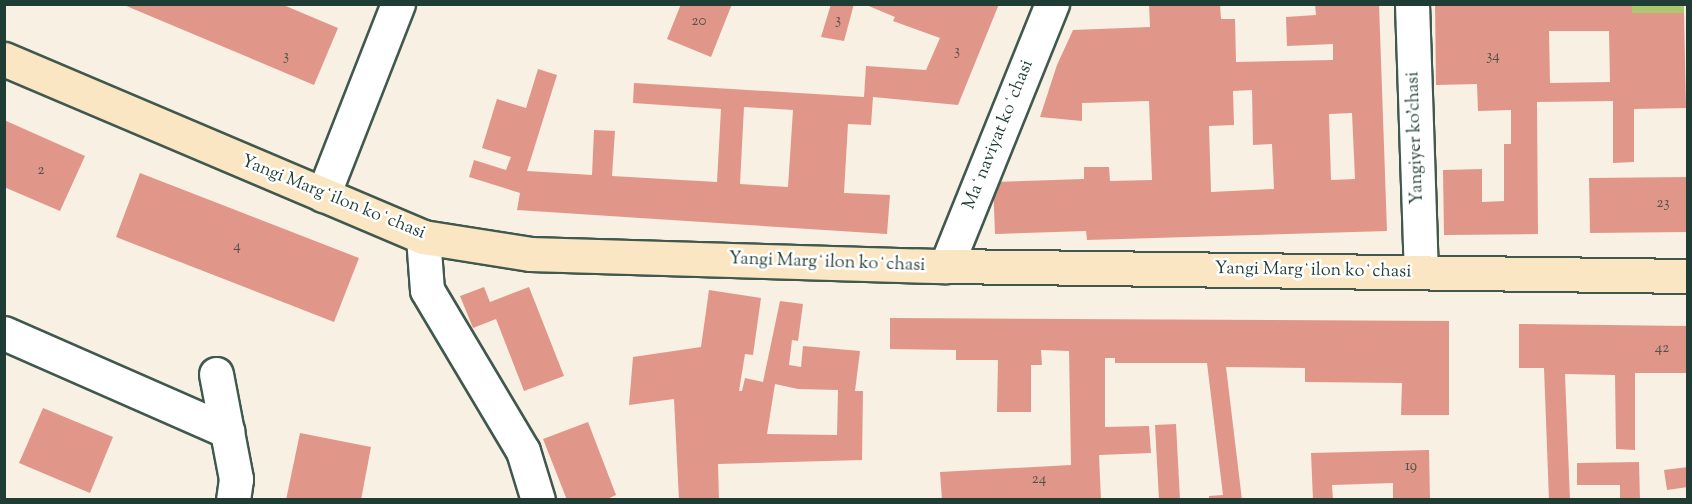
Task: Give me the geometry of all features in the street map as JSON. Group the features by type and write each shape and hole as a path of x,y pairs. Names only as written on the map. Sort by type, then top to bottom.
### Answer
{"main road":[{"name":"Yangi Margʻilon koʻchasi","path":"4,59 423,237 530,254 946,266 1688,276"}],"street":[{"path":"323,195 398,4"},
{"name":"Maʻnaviyat koʻchasi","path":"946,266 1052,4"},
{"name":"Yangiyer ko'chasi","path":"1412,4 1421,273"},
{"path":"423,237 427,290 523,451 538,500"},
{"path":"4,333 227,431"},
{"path":"216,374 236,479 232,500"}],"green space":[{"path":"1632,5 1684,5 1684,13 1632,13"}],"building":[{"path":"281,4 338,28 314,85 124,5"},
{"path":"681,4 732,4 711,57 667,39"},
{"path":"831,4 854,4 844,41 821,37"},
{"path":"864,4 999,4 958,105 873,97 871,125 848,124 844,193 890,195 887,234 517,210 520,193 469,177 474,160 506,170 511,157 482,148 497,99 526,108 538,69 557,75 527,171 592,175 594,130 615,131 612,176 717,182 721,109 633,103 634,83 864,97 866,66 926,70 940,38 893,21 895,17","holes":["744,107 793,110 788,187 740,184"]},
{"path":"1149,4 1220,4 1221,19 1235,19 1236,62 1333,60 1333,44 1287,46 1286,17 1316,15 1315,4 1379,4 1387,231 1087,240 1086,231 995,234 993,182 1084,179 1084,167 1109,167 1110,181 1152,180 1149,101 1082,103 1082,121 1040,117 1057,65 1073,30 1150,27","holes":["1252,90 1253,145 1272,144 1274,189 1211,192 1209,126 1234,125 1233,91","1352,113 1355,179 1331,180 1329,114"]},
{"path":"1435,4 1632,4 1632,13 1684,13 1686,108 1634,109 1634,162 1613,163 1613,101 1537,102 1538,234 1444,235 1443,170 1482,169 1482,202 1504,201 1504,144 1511,144 1511,110 1478,111 1477,84 1436,85","holes":["1549,31 1609,31 1610,82 1550,83"]},
{"path":"4,120 85,156 60,211 4,187"},
{"path":"140,173 359,258 334,322 116,237"},
{"path":"1688,177 1688,232 1590,233 1589,178"},
{"path":"484,287 490,302 529,287 564,376 524,391 496,319 473,328 460,296"},
{"path":"709,290 761,298 753,355 745,354 739,391 742,391 745,378 763,382 780,301 803,304 798,341 792,340 789,365 801,367 803,346 860,351 855,391 863,391 862,460 718,464 719,500 679,500 674,399 629,405 633,357 701,347","holes":["775,384 798,389 838,390 837,435 767,434"]},
{"path":"890,318 1449,321 1449,415 1401,415 1402,383 1305,382 1305,368 1226,367 1242,500 1209,500 1209,496 1223,495 1207,363 1115,363 1115,358 1105,358 1105,427 1149,426 1151,453 1099,455 1101,500 942,500 940,472 1071,465 1069,351 1041,350 1042,365 1031,365 1031,412 997,412 998,360 956,360 956,350 890,349"},
{"path":"1519,324 1688,326 1688,373 1635,373 1635,450 1616,449 1615,375 1565,374 1570,500 1549,500 1544,368 1519,368"},
{"path":"43,408 113,437 90,493 19,463"},
{"path":"588,422 616,495 605,500 567,500 543,439"},
{"path":"1176,424 1180,500 1159,500 1155,425"},
{"path":"300,433 371,447 361,500 286,500"},
{"path":"1429,450 1430,500 1393,500 1393,483 1332,485 1333,500 1313,500 1311,453"},
{"path":"1639,462 1640,500 1620,500 1620,485 1577,485 1577,463"},
{"path":"1688,467 1688,487 1667,490 1664,470"}]}
